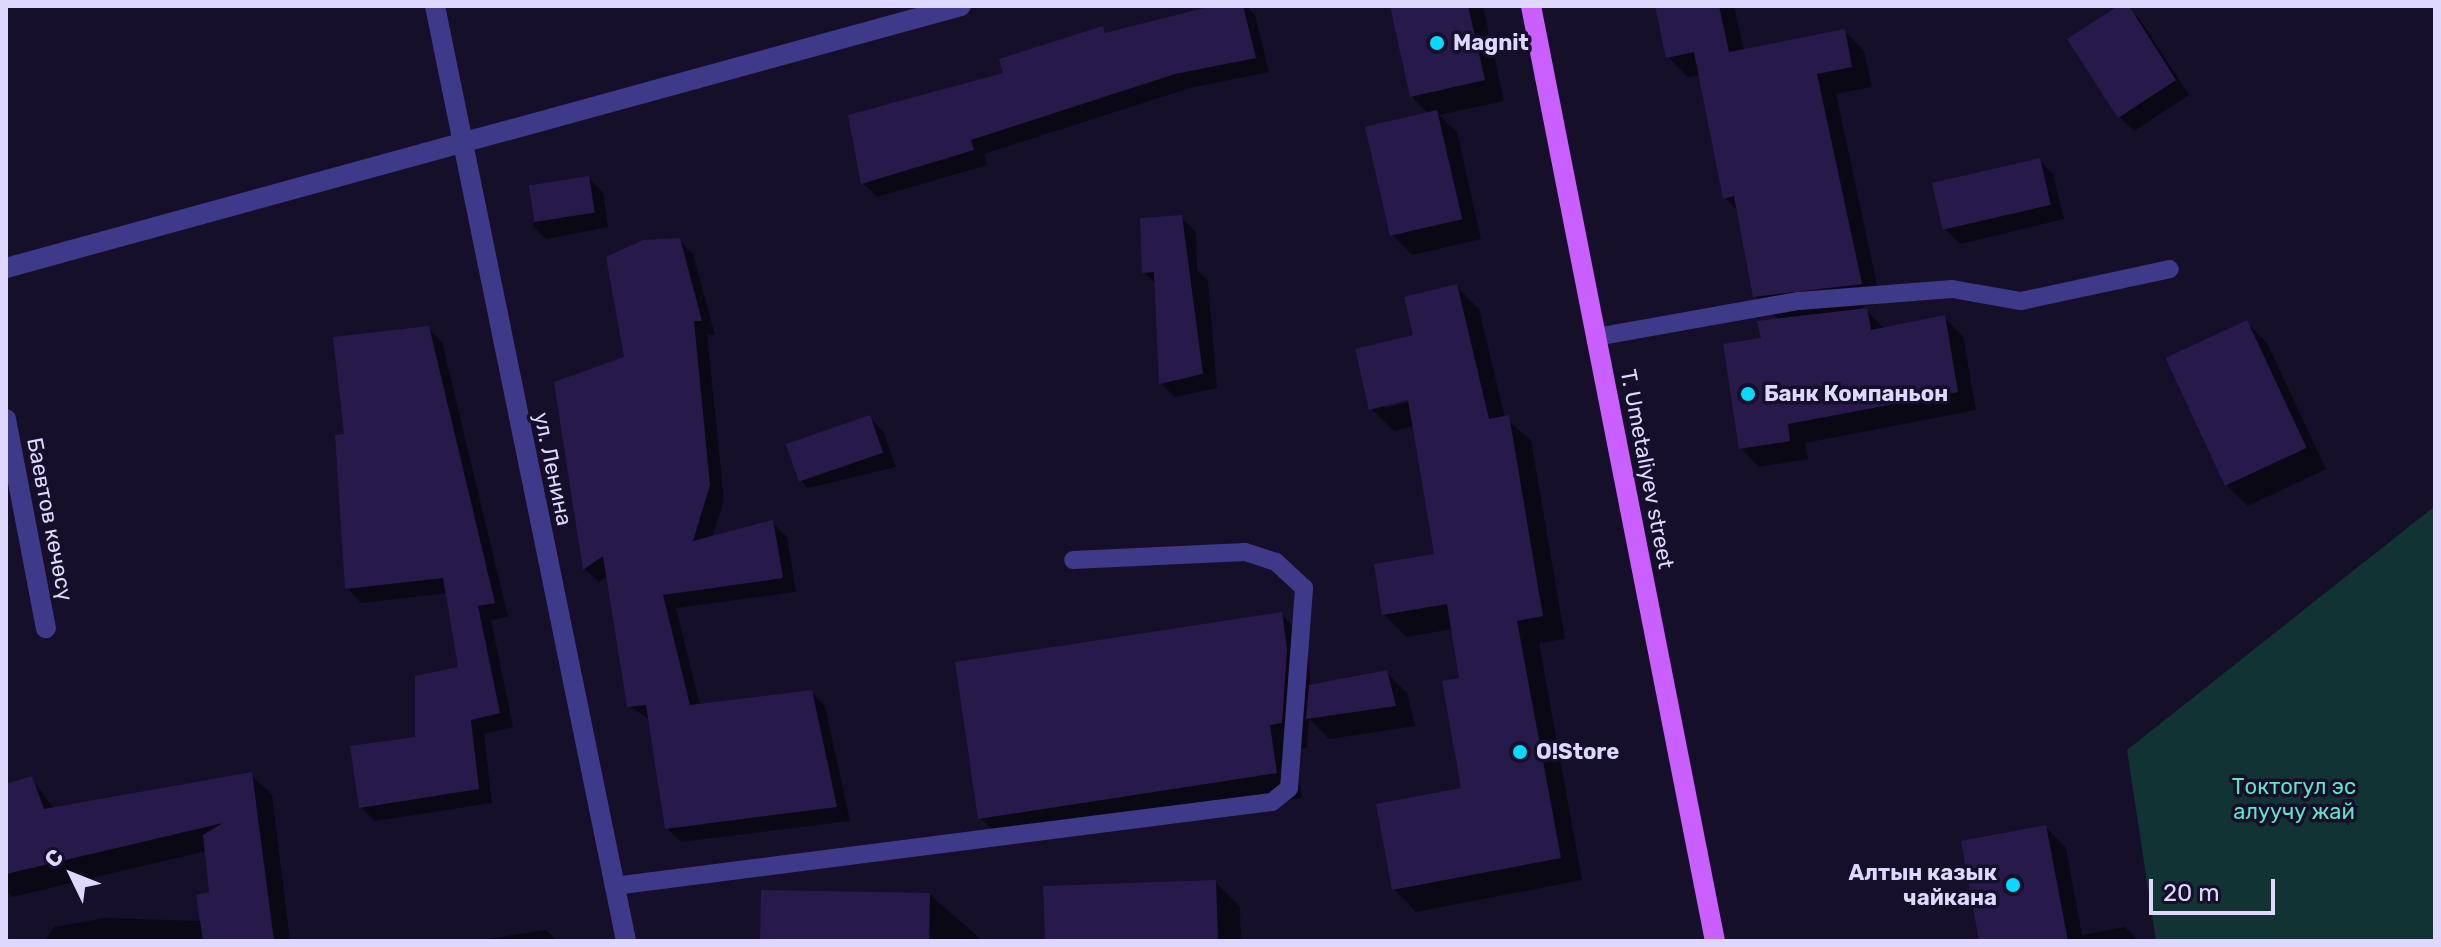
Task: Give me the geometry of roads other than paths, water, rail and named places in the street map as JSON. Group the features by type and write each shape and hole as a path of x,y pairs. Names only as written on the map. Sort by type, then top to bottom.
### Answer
{"main road":[{"name":"T. Umetaliyev street","path":"1531,6 1715,941"}],"street":[{"name":"ул. Ленина","path":"435,6 626,941"},
{"path":"6,268 461,143 911,13 961,6"},
{"name":"Баевтов көчөсү","path":"6,419 46,628"}],"lane":[{"path":"1596,337 1799,301 1952,289 2021,301 2170,269"},
{"path":"614,886 1272,802 1289,788 1304,588 1276,562 1245,552 1073,560"}],"place":[{"name":"Magnit","path":"1437,43"},
{"name":"Банк Компаньон","path":"1748,394"},
{"name":"O!Store","path":"1520,752"},
{"name":"Алтын казык чайкана","path":"2013,885"}],"park label":[{"name":"Токтогул эс алуучу жай","path":"2294,798"}]}
